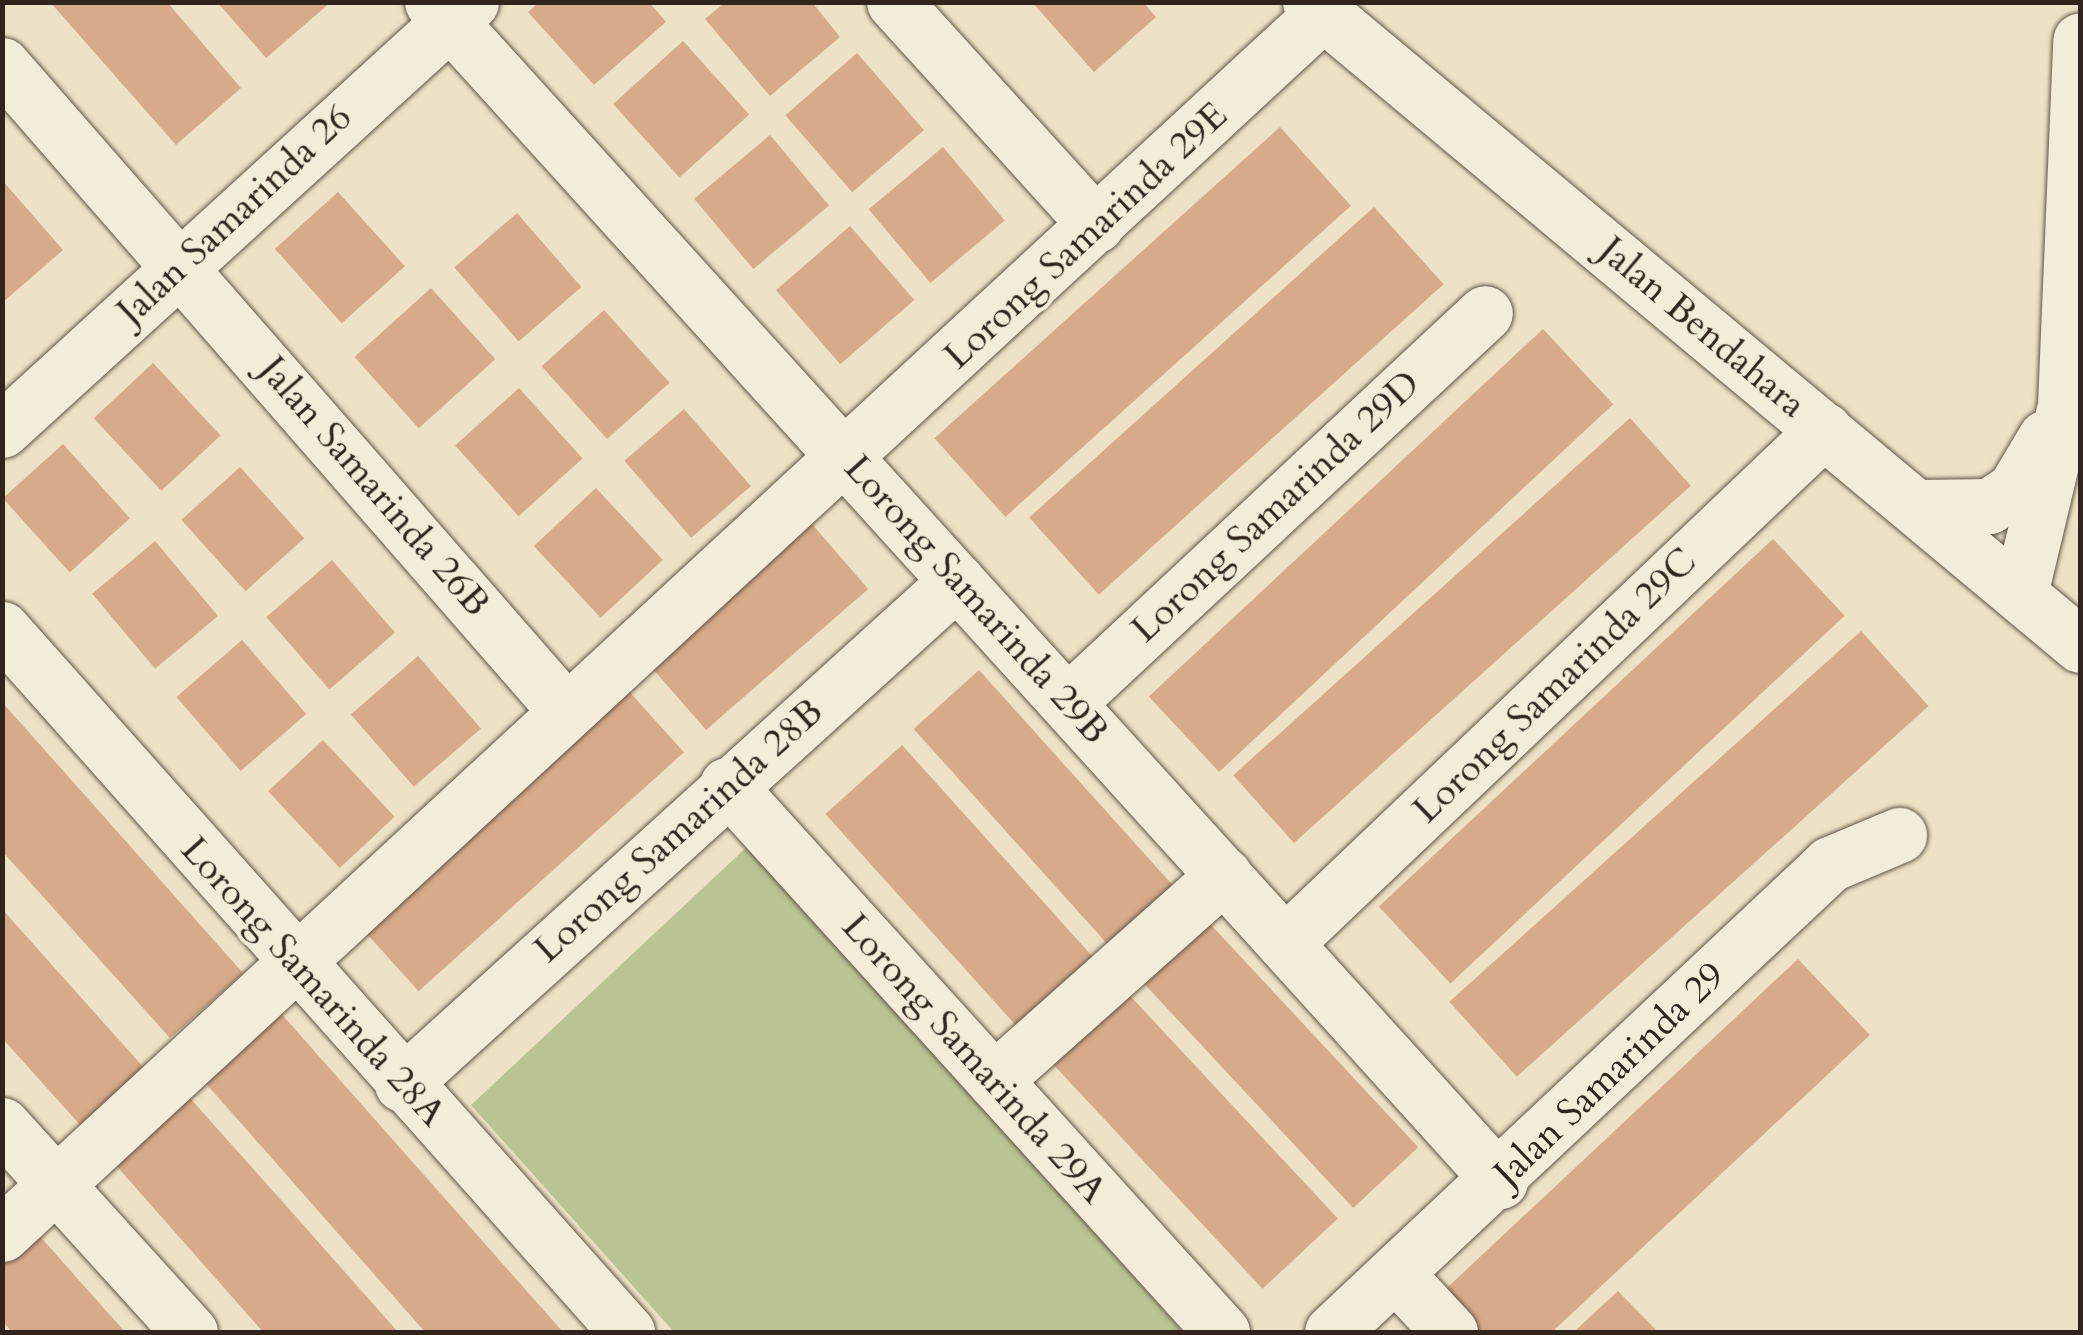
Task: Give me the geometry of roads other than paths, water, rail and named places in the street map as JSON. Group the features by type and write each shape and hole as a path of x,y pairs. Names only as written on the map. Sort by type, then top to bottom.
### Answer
{"street":[{"path":"894,2 1096,225"},
{"name":"Lorong Samarinda 29E","path":"2,1234 565,710 849,459 1096,225 1316,8"},
{"name":"Jalan Bendahara","path":"1316,8 2077,643"},
{"name":"Jalan Samarinda 26","path":"2,430 451,9"},
{"name":"Lorong Samarinda 29B","path":"451,9 957,581 1500,1181"},
{"path":"2077,643 2064,580 2065,404 2076,231 2080,40"},
{"name":"Jalan Samarinda 26B","path":"2,65 182,265 565,710"},
{"name":"Lorong Samarinda 29D","path":"1068,702 1484,313"},
{"path":"1918,508 1989,506 2014,490 2065,404"},
{"path":"2020,594 2065,404"},
{"name":"Lorong Samarinda 29C","path":"1286,942 1824,430"},
{"name":"Lorong Samarinda 28B","path":"402,1084 727,785 957,581"},
{"name":"Lorong Samarinda 28A","path":"2,629 402,1084 627,1332"},
{"name":"Lorong Samarinda 29A","path":"727,785 1222,1332"},
{"name":"Jalan Samarinda 29","path":"1332,1332 1500,1181 1830,864 1899,835"},
{"path":"994,1080 1224,875"},
{"path":"2,1125 190,1332"},
{"path":"1397,1275 1450,1332"}]}
